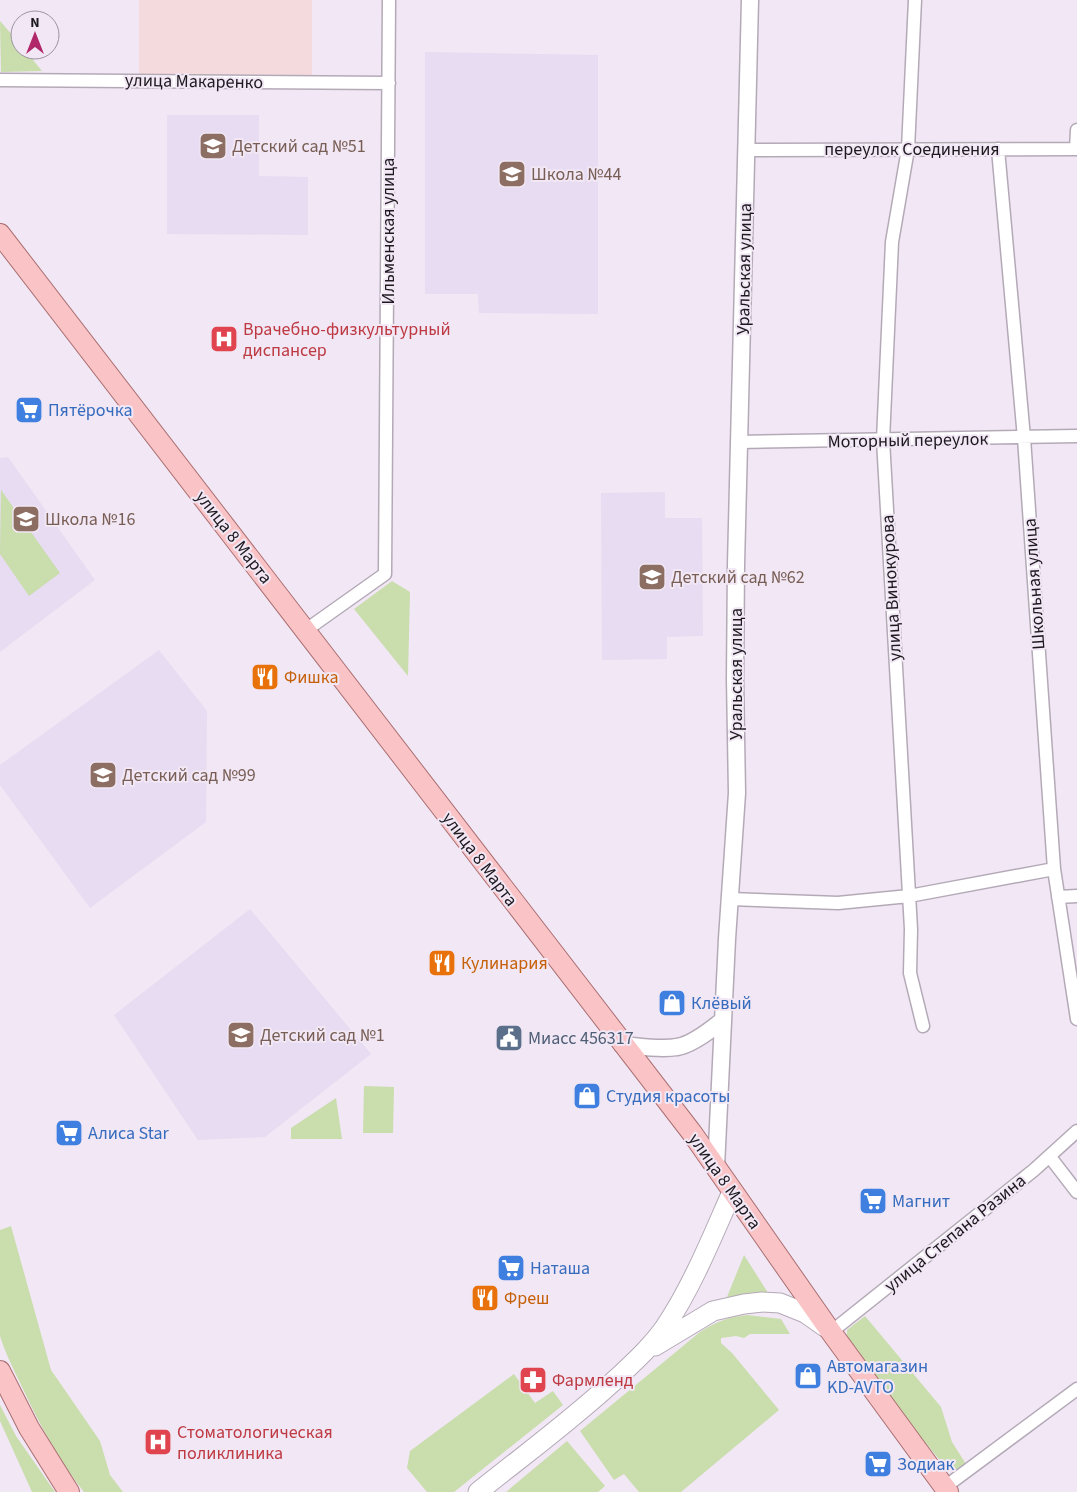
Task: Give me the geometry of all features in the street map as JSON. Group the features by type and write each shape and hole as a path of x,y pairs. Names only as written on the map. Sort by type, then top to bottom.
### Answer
{"main road":[{"name":"улица 8 Марта","path":"0,234 692,1133 831,1332 946,1490"},
{"path":"478,1492 593,1400 643,1354 664,1328 679,1305 696,1273 732,1192"},
{"path":"643,1354 713,1311 744,1304 780,1303 805,1312 831,1332"},
{"path":"0,1371 29,1428 69,1492"}],"street":[{"name":"Ильменская улица","path":"306,630 385,574 390,0"},
{"name":"Уральская улица","path":"716,1167 737,793 734,679 750,0"},
{"name":"улица Винокурова","path":"915,0 908,149 892,242 883,440 911,929 910,973 923,1026"},
{"name":"улица Макаренко","path":"0,80 389,83"},
{"path":"1077,130 1077,149"},
{"name":"Школьная улица","path":"998,149 1024,438 1054,869 1077,1019"},
{"name":"переулок Соединения","path":"746,150 1077,149"},
{"name":"Моторный переулок","path":"739,442 1077,436"},
{"path":"730,899 838,904 909,896 1054,869"},
{"path":"1058,897 1077,896"},
{"path":"622,1044 646,1047 677,1047 705,1034 724,1020"},
{"name":"улица Степана Разина","path":"831,1332 1050,1157 1077,1131"},
{"path":"1050,1157 1077,1192"},
{"path":"946,1490 1077,1390"}],"shaded area":[{"path":"139,0 312,0 312,75 139,74"},
{"name":"Школа №44","path":"425,52 598,55 598,314 479,313 478,294 425,294"},
{"name":"Детский сад №51","path":"167,115 259,115 259,176 308,177 308,235 167,234"},
{"name":"Школа №16","path":"8,457 95,580 0,652 0,458"},
{"name":"Детский сад №62","path":"665,492 665,518 702,518 703,636 667,637 667,659 602,660 601,493"},
{"name":"Детский сад №99","path":"159,650 207,711 206,822 90,908 0,785 0,765"},
{"name":"Детский сад №1","path":"250,909 371,1054 265,1137 198,1140 114,1015"}],"green space":[{"path":"0,21 10,32 10,60 33,60 42,71 1,72"},
{"path":"1,490 60,573 29,596 0,554"},
{"path":"392,581 410,592 408,676 354,609"},
{"path":"364,1086 394,1087 393,1133 363,1133"},
{"path":"336,1098 342,1139 291,1139 291,1128"},
{"path":"11,1226 51,1370 100,1441 110,1475 123,1492 84,1492 50,1442 8,1357 0,1336 0,1230"},
{"path":"744,1255 770,1296 740,1295 725,1302"},
{"path":"747,1315 781,1319 790,1334 750,1334 744,1338 736,1336 721,1338 721,1343 732,1353 779,1410 681,1492 639,1492 624,1474 614,1480 580,1431 700,1332 722,1320"},
{"path":"865,1316 941,1407 952,1442 966,1464 954,1471 943,1464 847,1348 847,1330"},
{"path":"514,1374 535,1403 553,1391 563,1405 454,1492 427,1492 407,1468 410,1451"},
{"path":"0,1405 16,1436 55,1492 32,1492 0,1421"},
{"path":"567,1441 605,1486 598,1492 506,1492"}],"place":[{"name":"Детский сад №51","path":"213,146"},
{"name":"Школа №44","path":"512,174"},
{"name":"Врачебно-физкультурный диспансер","path":"224,339"},
{"name":"Пятёрочка","path":"29,410"},
{"name":"Школа №16","path":"26,519"},
{"name":"Детский сад №62","path":"652,577"},
{"name":"Фишка","path":"265,677"},
{"name":"Детский сад №99","path":"103,775"},
{"name":"Кулинария","path":"442,963"},
{"name":"Клёвый","path":"672,1003"},
{"name":"Детский сад №1","path":"241,1035"},
{"name":"Миасс 456317","path":"509,1038"},
{"name":"Студия красоты","path":"587,1096"},
{"name":"Алиса Star","path":"69,1133"},
{"name":"Магнит","path":"873,1201"},
{"name":"Наташа","path":"511,1268"},
{"name":"Фреш","path":"485,1298"},
{"name":"Автомагазин KD-AVTO","path":"808,1376"},
{"name":"Фармленд","path":"533,1380"},
{"name":"Стоматологическая поликлиника","path":"158,1442"},
{"name":"Зодиак","path":"878,1464"}]}
